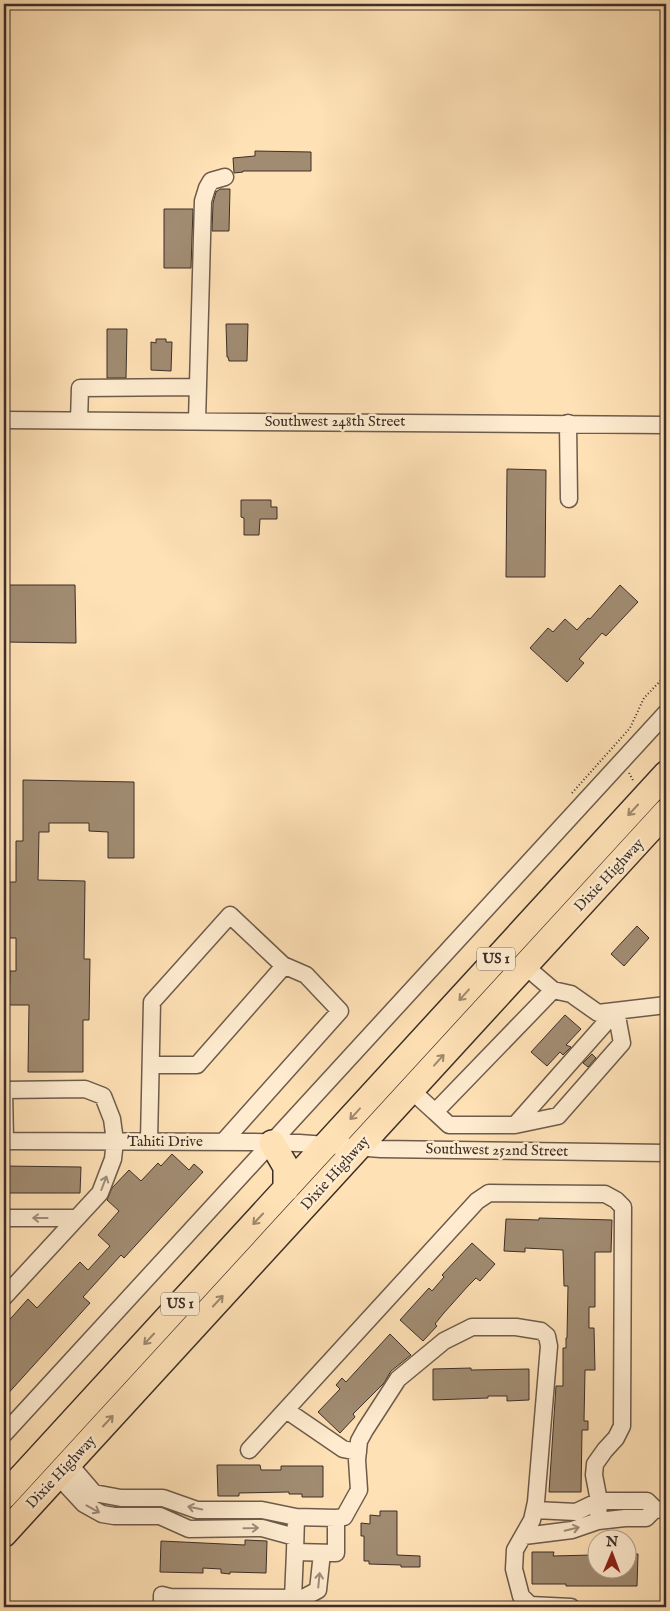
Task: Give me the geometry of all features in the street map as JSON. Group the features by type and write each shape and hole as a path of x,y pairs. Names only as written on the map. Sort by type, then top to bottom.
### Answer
{"highway":[{"name":"Dixie Highway","path":"4,1496 666,774"},
{"name":"Dixie Highway","path":"4,1534 666,812"},
{"path":"524,966 525,949 530,940 594,872 611,834"},
{"path":"272,1143 286,1167 286,1189"}],"street":[{"path":"197,421 203,201 211,181 225,177"},
{"path":"79,420 80,388 198,387"},
{"name":"Southwest 248th Street","path":"4,420 666,425"},
{"path":"568,423 569,499"},
{"path":"4,1434 666,713"},
{"path":"149,1141 152,1002 230,915 284,965 306,976 340,1011 224,1142"},
{"path":"151,1065 197,1065 284,965"},
{"path":"524,966 553,990 571,994 598,1013 666,1005"},
{"path":"435,1112 553,990"},
{"path":"411,1090 449,1125 516,1126 558,1116 622,1043 616,1011"},
{"path":"516,1126 616,1011"},
{"path":"4,1141 4,1090 85,1089 103,1096 112,1119 115,1141 113,1159 100,1193 4,1297"},
{"name":"Tahiti Drive","path":"4,1141 149,1141 327,1145"},
{"name":"Southwest 252nd Street","path":"327,1145 666,1153"},
{"path":"249,1450 477,1201 489,1194 605,1194 616,1200 623,1207 622,1426 616,1438 596,1464 594,1475 599,1501 598,1521"},
{"path":"4,1218 77,1218"},
{"path":"63,1470 94,1493 121,1498 163,1498 197,1510 262,1510 296,1517 344,1517 359,1490 358,1452 360,1441 398,1379 444,1341 472,1327 516,1327 541,1331 547,1336 549,1346 534,1510 532,1520 515,1550 514,1569 521,1596 530,1605 571,1607"},
{"path":"286,1410 343,1449 358,1452"},
{"path":"63,1470 84,1504 102,1514 114,1516 160,1516 189,1529 262,1528 295,1545 322,1553 336,1553 336,1518"},
{"path":"524,1536 572,1530 598,1521 646,1518 661,1509 647,1501 599,1501 576,1512 534,1510"},
{"path":"296,1517 295,1545 300,1601"},
{"path":"162,1607 162,1595 170,1597 300,1601 318,1590 322,1553"}],"path":[{"path":"659,683 666,675"},
{"path":"626,768 634,784"}],"building":[{"path":"255,151 311,152 311,171 243,171 234,173 233,158 255,156"},
{"path":"220,189 230,189 229,231 212,231 213,203 216,192"},
{"path":"164,209 193,209 191,268 164,268"},
{"path":"226,324 248,324 247,361 229,361 227,357"},
{"path":"107,329 127,329 126,378 107,378"},
{"path":"156,339 166,339 166,342 172,342 171,371 151,370 151,342 156,343"},
{"path":"507,469 546,470 545,577 506,577"},
{"path":"241,500 271,500 271,507 277,507 277,519 260,519 259,535 244,535"},
{"path":"4,585 75,585 76,643 4,642"},
{"path":"620,585 638,602 606,636 602,633 579,659 584,663 567,682 530,648 548,628 553,632 565,619 577,630 588,618 590,619"},
{"path":"23,780 134,782 134,858 108,858 108,832 89,831 89,823 49,823 49,832 39,832 38,880 85,881 84,959 90,959 89,1020 83,1020 83,1072 28,1072 29,1005 9,1005 10,971 16,971 16,938 7,938 8,882 16,882 16,841 23,841"},
{"path":"637,926 649,938 624,966 611,954"},
{"path":"565,1015 581,1029 566,1045 571,1047 563,1055 560,1052 547,1066 531,1052"},
{"path":"592,1054 596,1058 588,1067 583,1063"},
{"path":"172,1154 189,1170 194,1164 203,1172 124,1258 121,1255 83,1297 90,1303 4,1398 4,1326 28,1299 37,1308 80,1262 88,1270 110,1246 98,1235 119,1211 107,1200 112,1188 129,1170 141,1181 158,1163 161,1166"},
{"path":"4,1166 81,1167 80,1193 4,1193"},
{"path":"539,1218 612,1220 611,1252 595,1252 595,1307 589,1307 589,1328 594,1328 595,1370 585,1370 584,1421 588,1421 588,1430 582,1430 581,1492 549,1492 556,1386 563,1386 563,1348 566,1348 567,1338 568,1286 564,1286 563,1250 525,1248 525,1252 504,1251 506,1219 539,1220"},
{"path":"472,1243 495,1264 480,1281 476,1278 468,1286 443,1314 435,1324 437,1326 423,1341 400,1320 429,1288 432,1291 444,1277 442,1275"},
{"path":"390,1334 411,1355 391,1371 384,1383 353,1414 355,1417 340,1433 318,1412 340,1389 336,1385 342,1378 346,1382"},
{"path":"471,1368 471,1370 529,1369 529,1400 507,1401 507,1396 488,1396 488,1398 433,1400 433,1369"},
{"path":"217,1465 260,1465 261,1470 281,1470 281,1466 323,1466 323,1497 302,1497 302,1494 289,1494 289,1492 239,1493 239,1496 218,1496"},
{"path":"380,1511 397,1511 397,1555 420,1556 420,1567 369,1564 369,1561 364,1561 364,1536 361,1536 361,1523 370,1524 370,1515 380,1516"},
{"path":"245,1540 267,1541 266,1573 230,1572 230,1574 221,1573 221,1569 203,1568 203,1573 160,1572 161,1541 245,1545"},
{"path":"532,1552 554,1552 553,1556 588,1555 588,1578 637,1578 637,1586 532,1584"}]}
